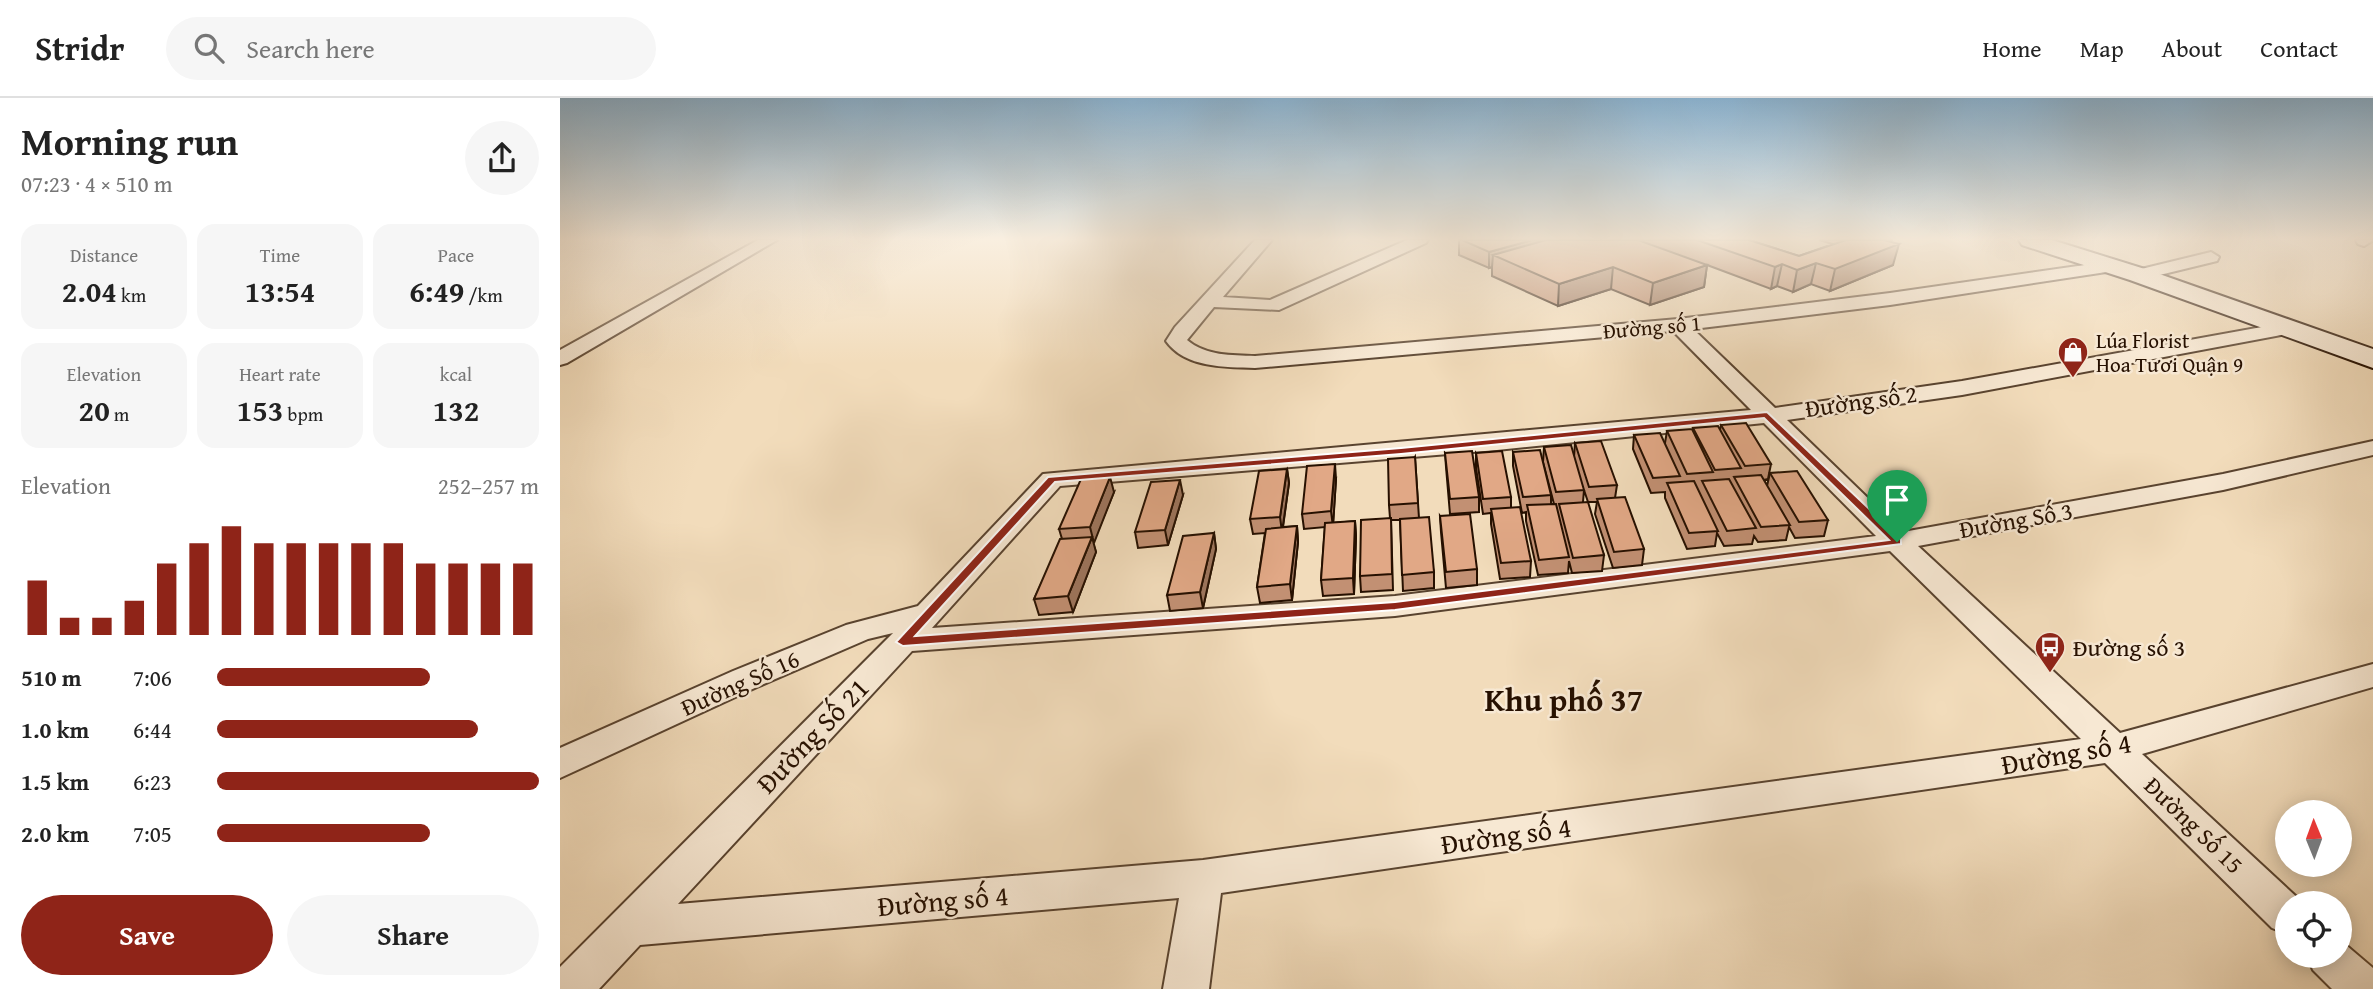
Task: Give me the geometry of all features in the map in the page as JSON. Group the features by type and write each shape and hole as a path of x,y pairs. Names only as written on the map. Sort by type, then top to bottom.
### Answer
{"main road":[{"path":"2158,282 2373,359"}],"street":[{"path":"560,359 696,282"},
{"path":"1208,301 1226,282"},
{"path":"1208,301 1272,306 1327,282"},
{"name":"Đường số 1","path":"1208,301 1176,341 1190,352 1216,360 1255,362 1678,325 2008,282"},
{"name":"Đường Số 15","path":"1678,325 1897,542 2275,903"},
{"name":"Đường số 2","path":"1052,479 1401,451 1767,415 2042,375 2290,328"},
{"name":"Đường Số 3","path":"903,642 1395,606 1897,542 2223,482 2373,448"},
{"name":"Đường Số 21","path":"569,989 903,642 925,614 1052,479"},
{"name":"Đường Số 16","path":"560,764 745,679 857,632 925,614"},
{"name":"Đường số 4","path":"627,927 1203,878 2115,748 2373,675"},
{"path":"1186,989 1203,878"},
{"path":"2341,968 2363,989"}],"building":[{"path":"1746,423 1771,464 1745,466 1721,425"},
{"path":"1718,426 1741,468 1715,470 1693,428"},
{"path":"1692,429 1713,472 1687,474 1667,431"},
{"path":"1660,433 1680,476 1653,478 1634,435"},
{"path":"1601,441 1617,485 1589,487 1575,443"},
{"path":"1571,445 1584,490 1556,492 1544,447"},
{"path":"1540,450 1551,495 1523,497 1513,452"},
{"path":"1472,451 1479,497 1450,499 1445,453"},
{"path":"1502,451 1511,497 1483,499 1476,453"},
{"path":"1415,457 1418,503 1389,505 1388,459"},
{"path":"1335,464 1331,511 1302,514 1307,466"},
{"path":"1287,469 1280,517 1250,519 1259,471"},
{"path":"1797,471 1828,520 1799,522 1770,473"},
{"path":"1761,475 1790,525 1761,527 1734,477"},
{"path":"1110,477 1090,527 1059,529 1081,479"},
{"path":"1729,479 1756,528 1727,531 1702,481"},
{"path":"1180,480 1165,530 1135,532 1151,482"},
{"path":"1694,481 1718,531 1689,533 1667,483"},
{"path":"1625,497 1644,549 1614,552 1597,499"},
{"path":"1588,502 1604,555 1573,558 1559,504"},
{"path":"1556,504 1569,557 1539,560 1527,505"},
{"path":"1520,507 1531,561 1501,563 1491,509"},
{"path":"1470,514 1477,569 1446,572 1440,516"},
{"path":"1429,517 1434,572 1402,575 1400,519"},
{"path":"1391,518 1392,574 1360,576 1361,520"},
{"path":"1355,521 1353,578 1321,580 1325,523"},
{"path":"1297,526 1290,584 1257,587 1266,529"},
{"path":"1214,533 1200,592 1167,595 1183,536"},
{"path":"1092,537 1068,596 1034,599 1060,539"}],"place":[{"name":"Lúa Florist Hoa Tươi Quận 9","path":"2073,379"},
{"name":"Đường số 3","path":"2050,674"}],"district":[{"name":"Khu phố 37","path":"1564,699"}],"route":[{"path":"1767,415 1897,542 1395,606 903,642 925,614 1052,479 1401,451 1767,415"}]}
